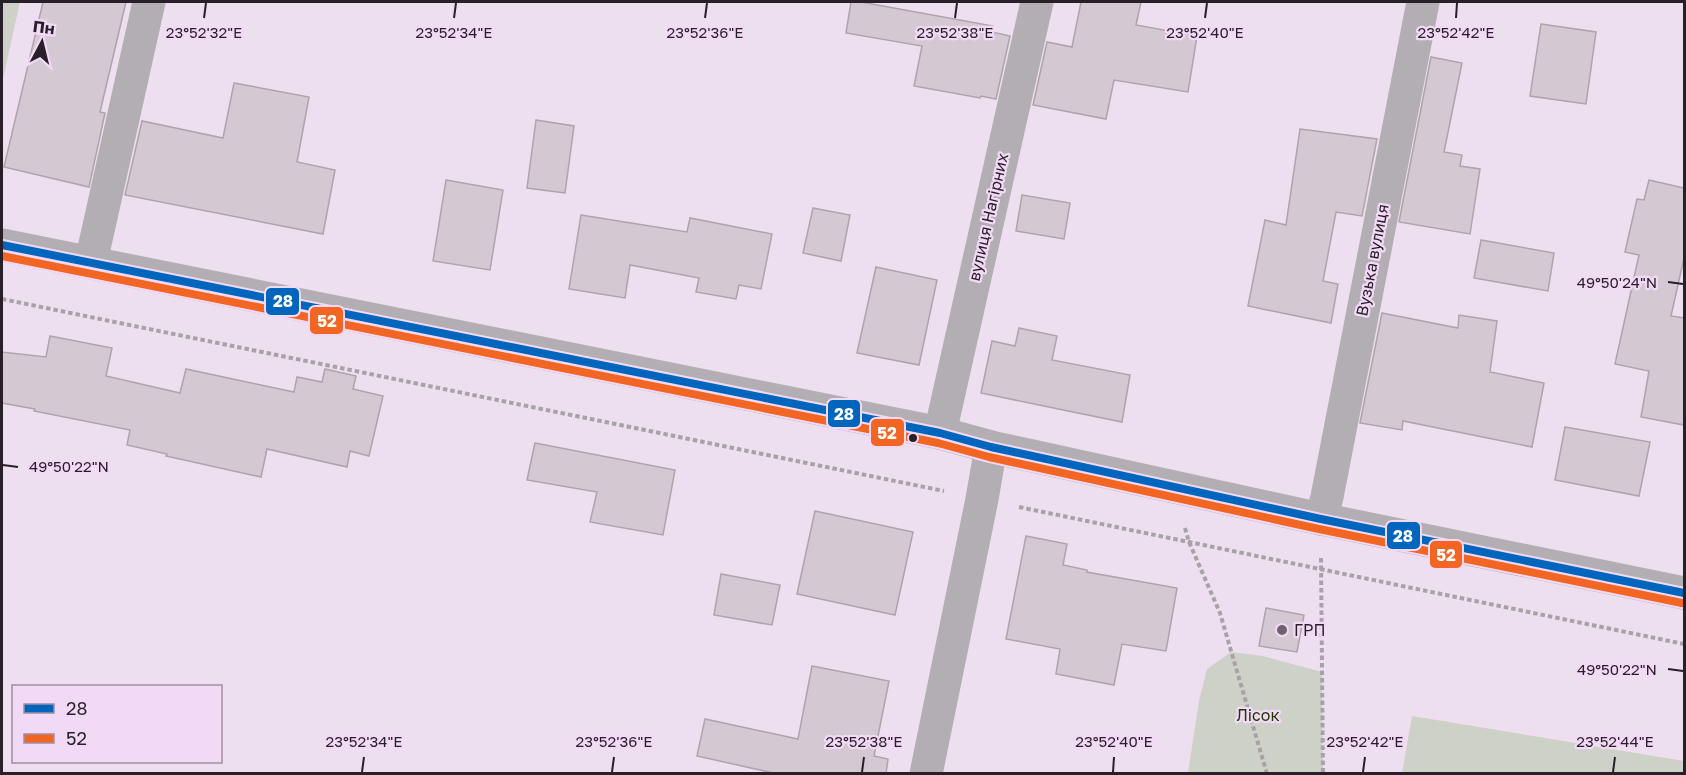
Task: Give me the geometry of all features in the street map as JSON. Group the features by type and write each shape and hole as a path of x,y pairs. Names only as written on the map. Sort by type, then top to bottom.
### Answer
{"street":[{"path":"91,262 149,2"},
{"name":"вулиця Нагірних","path":"940,433 1037,2"},
{"name":"Вузька вулиця","path":"1321,519 1423,2"},
{"path":"2,245 940,433 991,447 1321,519 1684,592"},
{"path":"926,774 991,447"}],"path":[{"path":"2,299 1684,645"},
{"path":"1174,487 1189,542 1220,613 1267,774"},
{"path":"1321,519 1323,774"}],"green space":[{"path":"2,2 20,2 2,83"},
{"name":"Лісок","path":"1231,652 1263,656 1322,672 1323,773 1188,773 1199,701 1207,669"},
{"path":"1412,716 1684,761 1684,773 1402,773"}],"building":[{"path":"43,2 126,2 100,112 105,113 89,187 4,167"},
{"path":"851,2 993,26 992,32 1010,36 996,99 914,86 922,46 846,33"},
{"path":"1081,2 1141,2 1136,25 1197,36 1188,92 1114,80 1106,119 1033,105 1047,42 1072,47"},
{"path":"1541,24 1596,32 1586,104 1530,96"},
{"path":"1431,57 1462,63 1444,152 1462,155 1460,166 1480,169 1470,234 1399,222"},
{"path":"234,83 309,97 297,162 335,170 323,234 125,195 142,121 223,138"},
{"path":"536,120 574,126 565,193 527,188"},
{"path":"1300,129 1377,139 1362,216 1336,212 1323,281 1338,284 1331,323 1248,306 1265,220 1286,225"},
{"path":"446,180 503,190 490,270 433,261"},
{"path":"1649,180 1684,188 1684,258 1671,316 1684,318 1684,425 1641,417 1649,371 1615,364 1639,255 1625,252 1637,199 1644,200"},
{"path":"1022,195 1070,203 1064,239 1016,231"},
{"path":"813,208 850,215 841,261 803,253"},
{"path":"581,215 687,232 690,218 772,234 761,289 739,285 736,299 696,292 699,278 630,265 625,298 569,289"},
{"path":"1481,240 1554,253 1548,291 1474,278"},
{"path":"876,267 937,280 919,365 857,353"},
{"path":"1382,313 1458,328 1459,315 1497,321 1490,372 1544,383 1532,447 1403,421 1402,430 1360,423"},
{"path":"1019,328 1057,336 1052,360 1130,375 1122,422 981,393 992,341 1015,346"},
{"path":"50,336 112,348 106,376 180,393 186,369 294,392 297,377 322,382 325,369 356,376 353,389 383,396 369,456 350,451 347,467 267,449 261,477 127,445 130,430 2,403 2,352 46,357"},
{"path":"1565,427 1650,442 1639,496 1555,480"},
{"path":"535,443 675,470 663,535 590,522 597,492 527,480"},
{"path":"815,511 913,532 895,615 797,594"},
{"path":"1026,536 1067,544 1063,565 1087,570 1087,572 1177,588 1166,651 1122,644 1114,685 1056,674 1060,649 1006,639"},
{"path":"721,574 780,585 772,625 714,615"},
{"name":"ГРП","path":"1266,608 1304,615 1297,652 1259,646"},
{"path":"812,666 889,681 874,756 888,759 886,774 778,774 697,756 705,719 798,739"}],"transit line":[{"name":"28","path":"2,245 940,433 991,447 1321,519 1684,593"},
{"name":"52","path":"2,256 938,443 989,457 1319,529 1682,603"}],"place":[{"name":"ГРП","path":"1282,630"}]}
